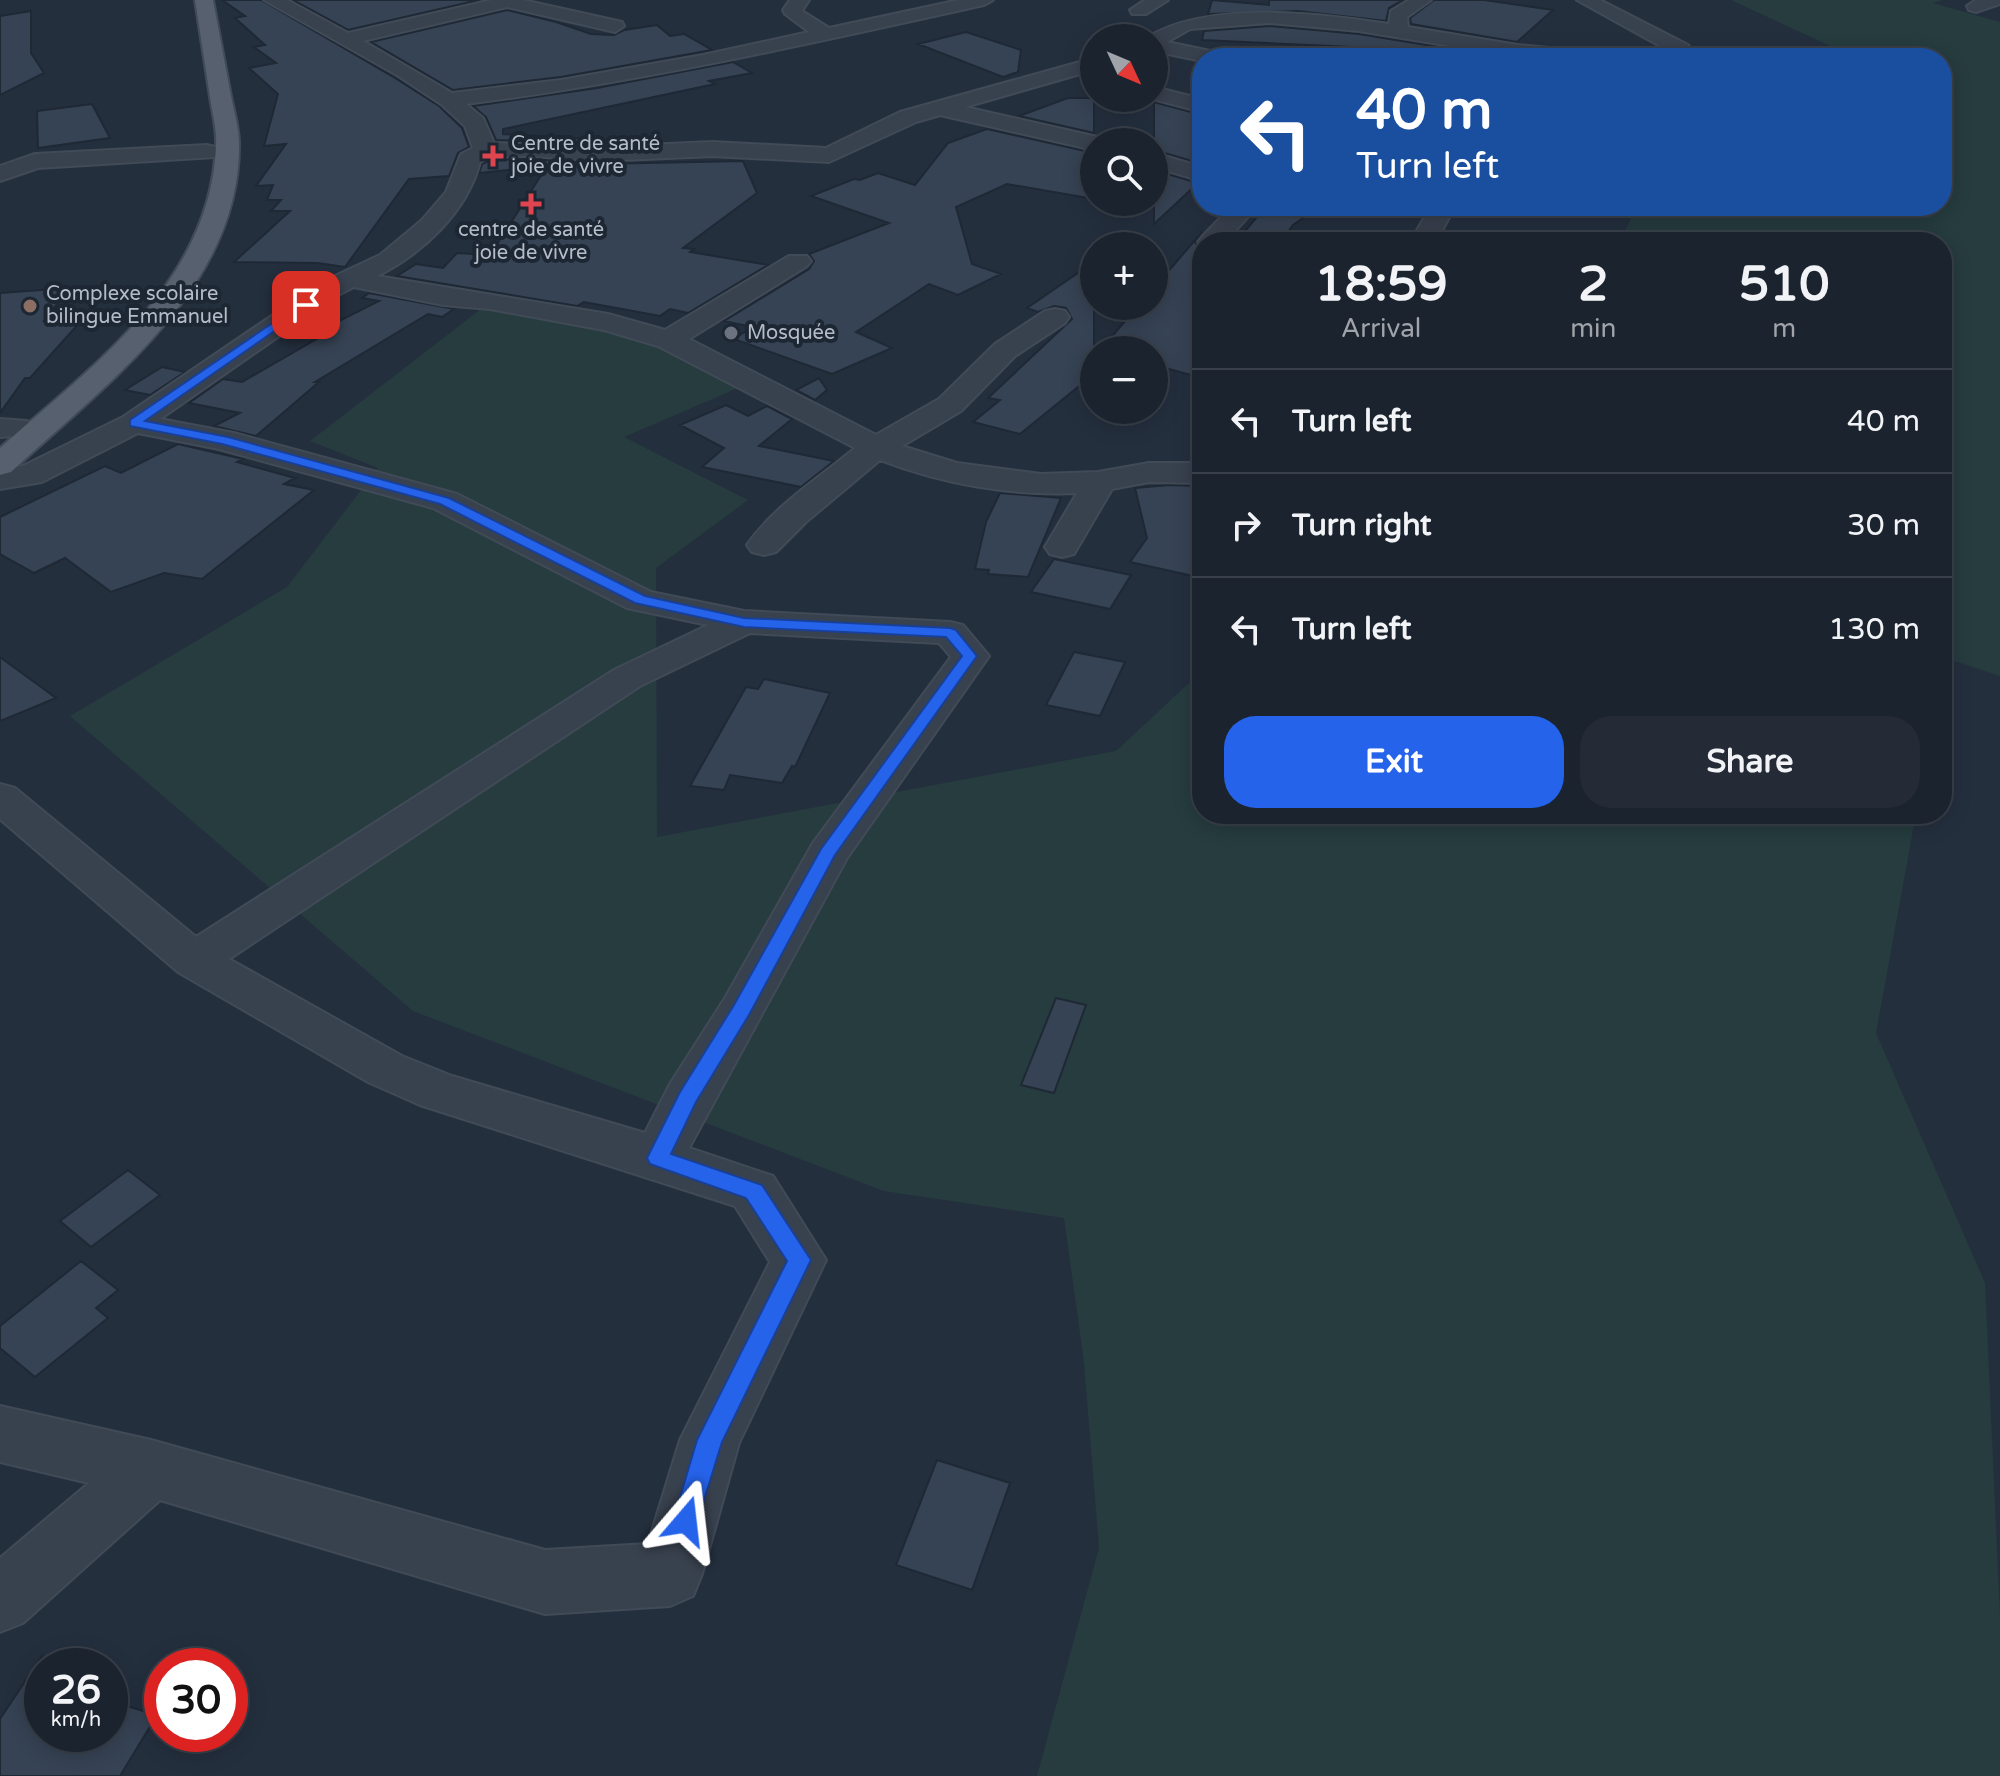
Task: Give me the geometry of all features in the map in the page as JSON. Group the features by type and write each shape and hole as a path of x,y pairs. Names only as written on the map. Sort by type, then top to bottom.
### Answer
{"main road":[{"path":"5,433 142,307 180,254 205,187 208,139 186,0"},
{"path":"0,465 106,368 175,296 205,245 225,184 228,141 204,0"}],"street":[{"path":"273,0 404,71 448,100 475,123 485,150"},
{"path":"800,0 792,10 794,14 825,34"},
{"path":"448,100 561,86 703,61 984,0"},
{"path":"1139,10 1159,0"},
{"path":"1398,31 1398,15 1422,0"},
{"path":"1586,0 1679,48"},
{"path":"1976,6 1995,0"},
{"path":"347,39 508,1 615,26"},
{"path":"1168,35 1186,24 1254,17 1315,20 1500,48"},
{"path":"1168,46 1192,52"},
{"path":"0,479 31,475 134,423 349,278 389,260 431,225 462,186 469,159 485,150 545,149 599,154 713,149 829,155 908,117 937,107 1080,75"},
{"path":"1168,97 1192,103"},
{"path":"937,107 1080,140"},
{"path":"0,174 35,161 207,152"},
{"path":"1168,164 1192,171"},
{"path":"1221,232 1236,216"},
{"path":"668,340 798,261"},
{"path":"349,278 443,297 490,301 608,322 668,340 876,447 908,461 987,480 1100,482 1140,473 1192,473"},
{"path":"764,545 794,515 876,447 922,424 950,405 1005,350 1055,317"},
{"path":"134,423 223,440 445,501 640,600 744,622 950,633 970,656 828,853 742,1010 688,1098 658,1158"},
{"path":"1062,547 1100,482"},
{"path":"194,960 627,678 744,622"},
{"path":"0,797 194,960 385,1069 438,1091 658,1158 754,1191 799,1260 710,1440 670,1574 545,1582 151,1469 0,1434"},
{"path":"0,1600 151,1469"}],"green space":[{"path":"1731,0 1942,0 1933,3 2000,22 2000,676 1952,660 1952,232 1625,232 1632,216 1952,216 1952,48 1835,48"},
{"path":"490,302 608,322 752,382 624,437 748,500 656,568 657,837 1116,751 1192,680 1192,824 1914,824 1876,1033 1985,1283 2000,1616 2000,1776 1037,1776 1099,1548 1084,1362 1064,1218 884,1191 413,1011 70,716 287,587 378,468 310,441"}],"building":[{"path":"222,0 261,0 439,106 462,128 469,147 458,153 449,176 409,179 345,267 317,263 234,262 290,211 271,211 281,200 267,200 273,185 256,186 286,144 264,146 278,94 249,68 276,63 254,47 265,45 235,18 245,16"},
{"path":"293,0 479,0 348,30"},
{"path":"1212,0 1269,5 1269,0 1403,0 1389,8 1386,21 1298,11 1208,14"},
{"path":"1434,0 1484,0 1553,10 1517,42 1411,24 1410,18"},
{"path":"507,10 591,34 614,35 624,30 657,25 670,36 684,34 712,50 561,77 453,90 371,42"},
{"path":"31,11 31,53 44,73 0,95 0,16"},
{"path":"1269,26 1359,34 1444,48 1202,40 1204,31"},
{"path":"966,32 1021,50 1018,72 1003,77 918,44"},
{"path":"733,62 752,73 709,81 715,84 503,129 503,134 648,142 599,144 496,140 486,117 473,106 597,88"},
{"path":"1068,98 1080,98 1080,112 1094,112 1094,128 1080,130 1019,116"},
{"path":"92,104 110,138 38,148 37,111"},
{"path":"1168,106 1192,112 1192,161 1168,154 1168,128 1154,128 1154,112 1168,112"},
{"path":"987,129 1080,150 1080,197 1007,184 956,207 972,264 1001,274 958,295 929,284 856,332 892,348 832,374 734,339 752,327 724,321 809,269 814,261 809,254 889,223 811,196 878,173 915,185 948,143"},
{"path":"531,159 599,164 743,161 757,193 683,248 694,249 690,252 768,265 688,313 670,309 660,316 584,302 577,306 397,276 416,264 443,268 457,253 473,254 478,248 494,249 547,166 479,173 482,164 491,160"},
{"path":"1168,174 1192,181 1192,189 1168,211"},
{"path":"1258,216 1306,216 1288,232 1244,232"},
{"path":"1192,244 1192,375 1168,369 1168,336 1112,336 1126,320 1168,320 1168,272"},
{"path":"1080,272 1080,320 1094,320 1094,336 1080,336 1080,385 1020,434 973,422 1000,400 988,398 1072,319 1066,308 1054,306 1038,312 1027,308"},
{"path":"69,288 44,321 81,321 30,378 25,378 0,413 0,293"},
{"path":"369,293 454,309 442,317 428,314 315,382 319,382 256,436 214,426 240,413 189,403 223,379 242,382 332,330 325,328 379,301 362,298"},
{"path":"162,367 185,372 150,395 125,390"},
{"path":"819,378 827,390 815,400 796,390"},
{"path":"726,405 748,416 767,406 792,419 759,446 834,461 801,487 702,467 724,448 680,425"},
{"path":"178,444 243,459 237,462 295,478 284,484 314,490 202,579 164,573 111,592 65,558 34,573 0,554 0,517 105,466 121,473"},
{"path":"1192,486 1192,576 1130,562 1147,538 1135,488"},
{"path":"1000,493 1061,498 1028,577 988,574 989,570 975,569 986,522"},
{"path":"1054,559 1131,575 1110,609 1031,592"},
{"path":"1074,652 1125,662 1100,716 1046,705"},
{"path":"0,657 56,698 0,721"},
{"path":"764,679 830,693 795,767 792,766 782,783 730,775 724,790 690,786 746,687 758,689"},
{"path":"1056,998 1086,1005 1054,1093 1021,1085"},
{"path":"128,1170 160,1195 91,1247 60,1221"},
{"path":"81,1261 118,1290 96,1308 108,1318 35,1377 0,1348 0,1326"},
{"path":"937,1460 1010,1483 972,1590 896,1565"},
{"path":"24,1683 24,1752 128,1752 128,1706 144,1711 144,1736 120,1776 0,1776 0,1719"}],"place":[{"name":"Centre de santé joie de vivre","path":"493,156"},
{"name":"centre de santé joie de vivre","path":"531,204"},
{"name":"Complexe scolaire bilingue Emmanuel","path":"30,306"},
{"name":"Mosquée","path":"731,333"}],"route":[{"path":"306,305 134,423 223,440 445,501 640,600 744,622 950,633 970,656 828,853 742,1010 688,1098 658,1158 754,1191 799,1260 710,1440 686,1521"}]}
